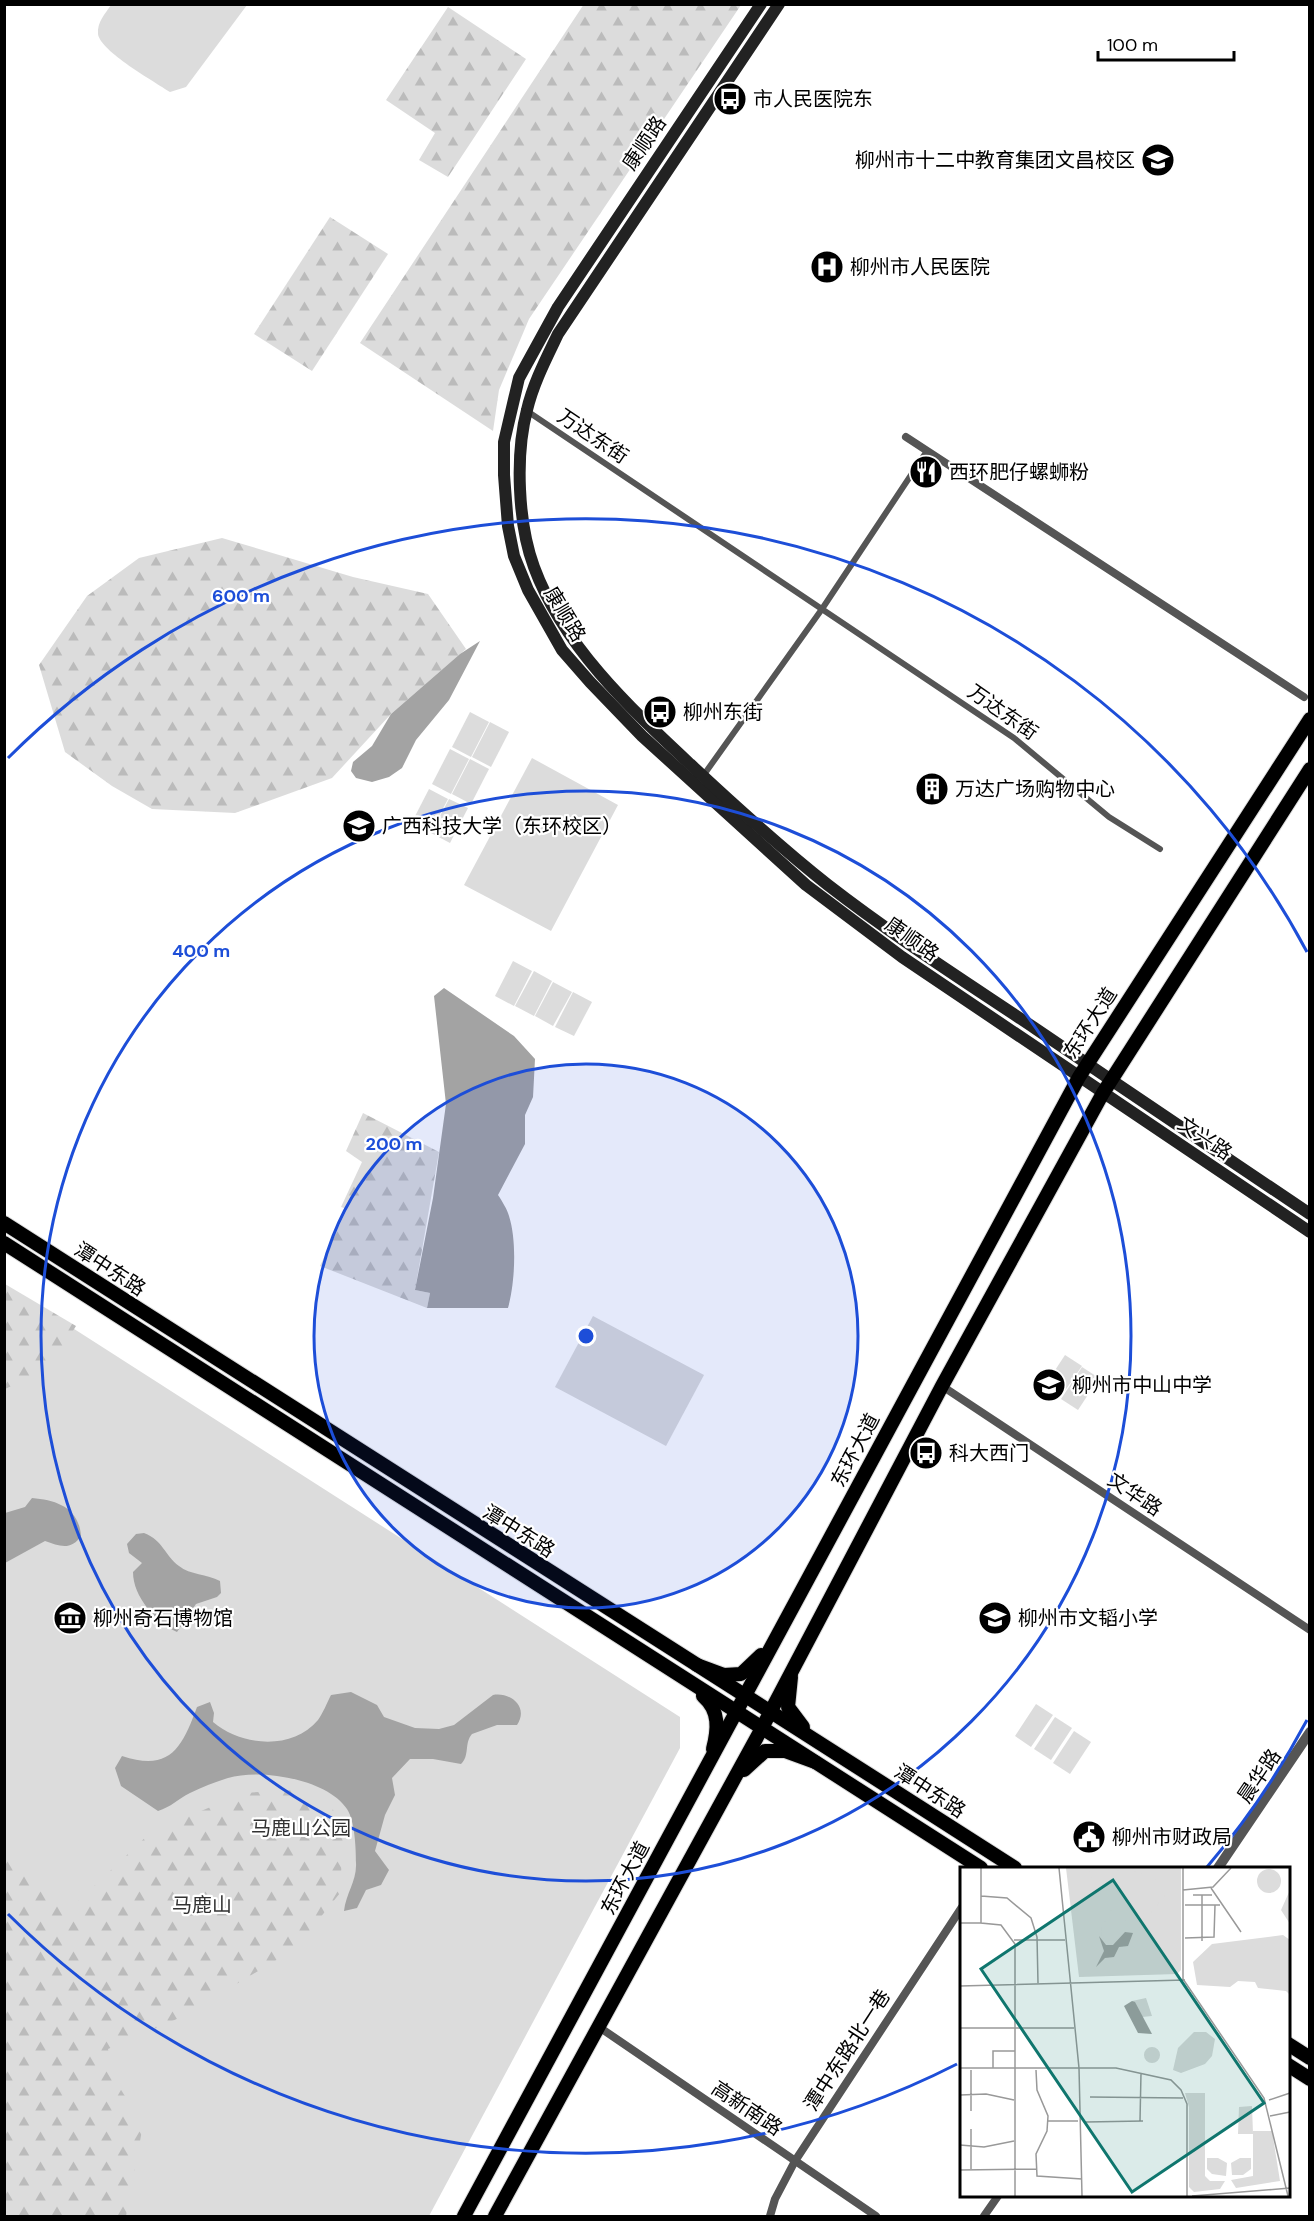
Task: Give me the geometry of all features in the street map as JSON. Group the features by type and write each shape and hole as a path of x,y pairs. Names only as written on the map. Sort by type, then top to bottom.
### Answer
{"main road":[{"name":"康顺路","path":"761,4 558,308 519,378 504,442 508,526 514,556 528,591 562,650 642,736 686,777 806,885 849,918 1079,1077"},
{"name":"康顺路","path":"779,4 558,334 526,411 521,446 524,530 534,566 552,607 582,650 614,689 703,776 789,853 873,919 1087,1064"},
{"name":"东环大道","path":"464,2217 1079,1077 1310,719"},
{"path":"495,2217 762,1728 942,1386 1103,1093 1310,769"},
{"name":"文兴路","path":"1087,1064 1310,1214"},
{"name":"文兴路","path":"1079,1077 1310,1232"},
{"name":"潭中东路","path":"4,1223 358,1453 746,1695 1012,1867"},
{"name":"潭中东路","path":"4,1243 978,1867"},
{"path":"697,1665 724,1675 741,1674 752,1666 778,1635"},
{"path":"795,1664 788,1689 788,1707 800,1724 823,1744"},
{"path":"686,1680 708,1700 716,1714 717,1732 707,1768"},
{"path":"730,1787 749,1764 765,1751 785,1751 815,1762"},
{"path":"1290,2045 1310,2058"},
{"path":"1290,2067 1310,2079"}],"street":[{"name":"万达东街","path":"526,411 1014,738 1088,801 1160,849"},
{"path":"906,437 1304,697"},
{"path":"703,776 822,609 927,451"},
{"name":"文华路","path":"942,1386 1310,1630"},
{"name":"晨华路","path":"1219,1867 1310,1732"},
{"path":"988,1867 995,1856"},
{"name":"潭中东路北一巷","path":"770,2217 775,2199 795,2161 960,1910"},
{"name":"高新南路","path":"599,2027 876,2217"},
{"path":"984,2217 997,2197"}],"green space":[{"path":"584,4 741,5 529,319 499,390 493,431 360,343"},
{"path":"111,5 247,5 186,87 170,92 118,57 101,41 98,34 99,26"},
{"path":"448,7 526,59 448,177 419,160 435,133 386,100"},
{"path":"330,217 388,254 312,371 254,334"},
{"path":"222,538 353,577 428,594 466,649 391,714 332,778 235,813 152,809 112,786 65,752 39,665 87,596 139,558"},
{"path":"470,712 489,722 471,757 452,747"},
{"path":"490,722 509,732 491,767 472,757"},
{"path":"450,749 469,759 451,794 432,784"},
{"path":"532,758 618,805 551,931 464,885"},
{"path":"470,759 489,769 471,804 452,794"},
{"path":"429,789 448,799 430,833 411,824"},
{"path":"449,799 468,808 450,843 431,833"},
{"path":"513,961 532,971 514,1006 495,996"},
{"path":"534,971 552,981 534,1016 515,1006"},
{"path":"553,982 572,992 553,1026 535,1016"},
{"path":"573,992 592,1002 574,1036 555,1027"},
{"path":"363,1113 439,1152 415,1290 430,1293 427,1308 320,1266 347,1209 341,1207 362,1162 346,1151"},
{"name":"马鹿山公园","path":"4,1284 680,1717 680,1748 429,2216 5,2216"},
{"path":"5,1284 76,1326 46,1365 5,1389"},
{"path":"593,1316 704,1375 666,1446 555,1387"},
{"path":"1065,1355 1082,1366 1060,1398 1044,1387"},
{"path":"1082,1367 1099,1378 1078,1410 1061,1399"},
{"path":"1036,1704 1053,1715 1031,1747 1015,1736"},
{"path":"1055,1717 1072,1728 1051,1760 1034,1749"},
{"path":"1074,1731 1091,1742 1070,1774 1053,1763"},
{"name":"马鹿山","path":"295,1790 332,1807 343,1836 340,1893 295,1949 179,2018 108,2049 113,2077 143,2125 126,2216 5,2216 5,1857 71,1908 150,1833 243,1793"}],"shaded area":[{"path":"480,641 449,700 416,740 402,768 389,777 372,782 356,778 351,771 353,762 372,746 391,714 460,654"},
{"path":"444,988 514,1036 535,1059 533,1097 525,1115 525,1144 498,1195 508,1213 513,1237 514,1274 508,1308 427,1308 430,1293 415,1290 433,1198 446,1104 434,996"},
{"path":"32,1498 50,1501 65,1507 76,1519 81,1536 73,1544 64,1546 45,1541 5,1563 5,1513 25,1507"},
{"path":"144,1533 156,1540 174,1562 183,1569 220,1581 221,1593 217,1597 196,1604 177,1632 161,1622 147,1608 137,1591 133,1572 142,1563 129,1553 127,1544 136,1534"},
{"path":"351,1692 377,1705 384,1717 415,1728 439,1729 454,1725 493,1695 512,1698 521,1712 517,1725 497,1725 472,1734 461,1764 433,1759 410,1759 392,1778 395,1795 385,1815 375,1851 389,1870 381,1885 366,1890 357,1908 344,1911 356,1869 352,1821 347,1809 324,1790 292,1778 257,1774 241,1775 190,1793 158,1811 121,1786 115,1768 122,1756 152,1761 172,1753 186,1734 197,1707 210,1702 214,1713 213,1722 238,1736 266,1742 281,1741 295,1737 318,1720 331,1695"}],"place":[{"name":"市人民医院东","path":"730,99"},
{"name":"柳州市十二中教育集团文昌校区","path":"1158,160"},
{"name":"柳州市人民医院","path":"827,267"},
{"name":"西环肥仔螺蛳粉","path":"926,472"},
{"name":"柳州东街","path":"660,712"},
{"name":"万达广场购物中心","path":"932,789"},
{"name":"广西科技大学（东环校区）","path":"359,826"},
{"name":"柳州市中山中学","path":"1049,1385"},
{"name":"科大西门","path":"926,1453"},
{"name":"柳州奇石博物馆","path":"70,1618"},
{"name":"柳州市文韬小学","path":"995,1618"},
{"name":"柳州市财政局","path":"1089,1837"}]}
